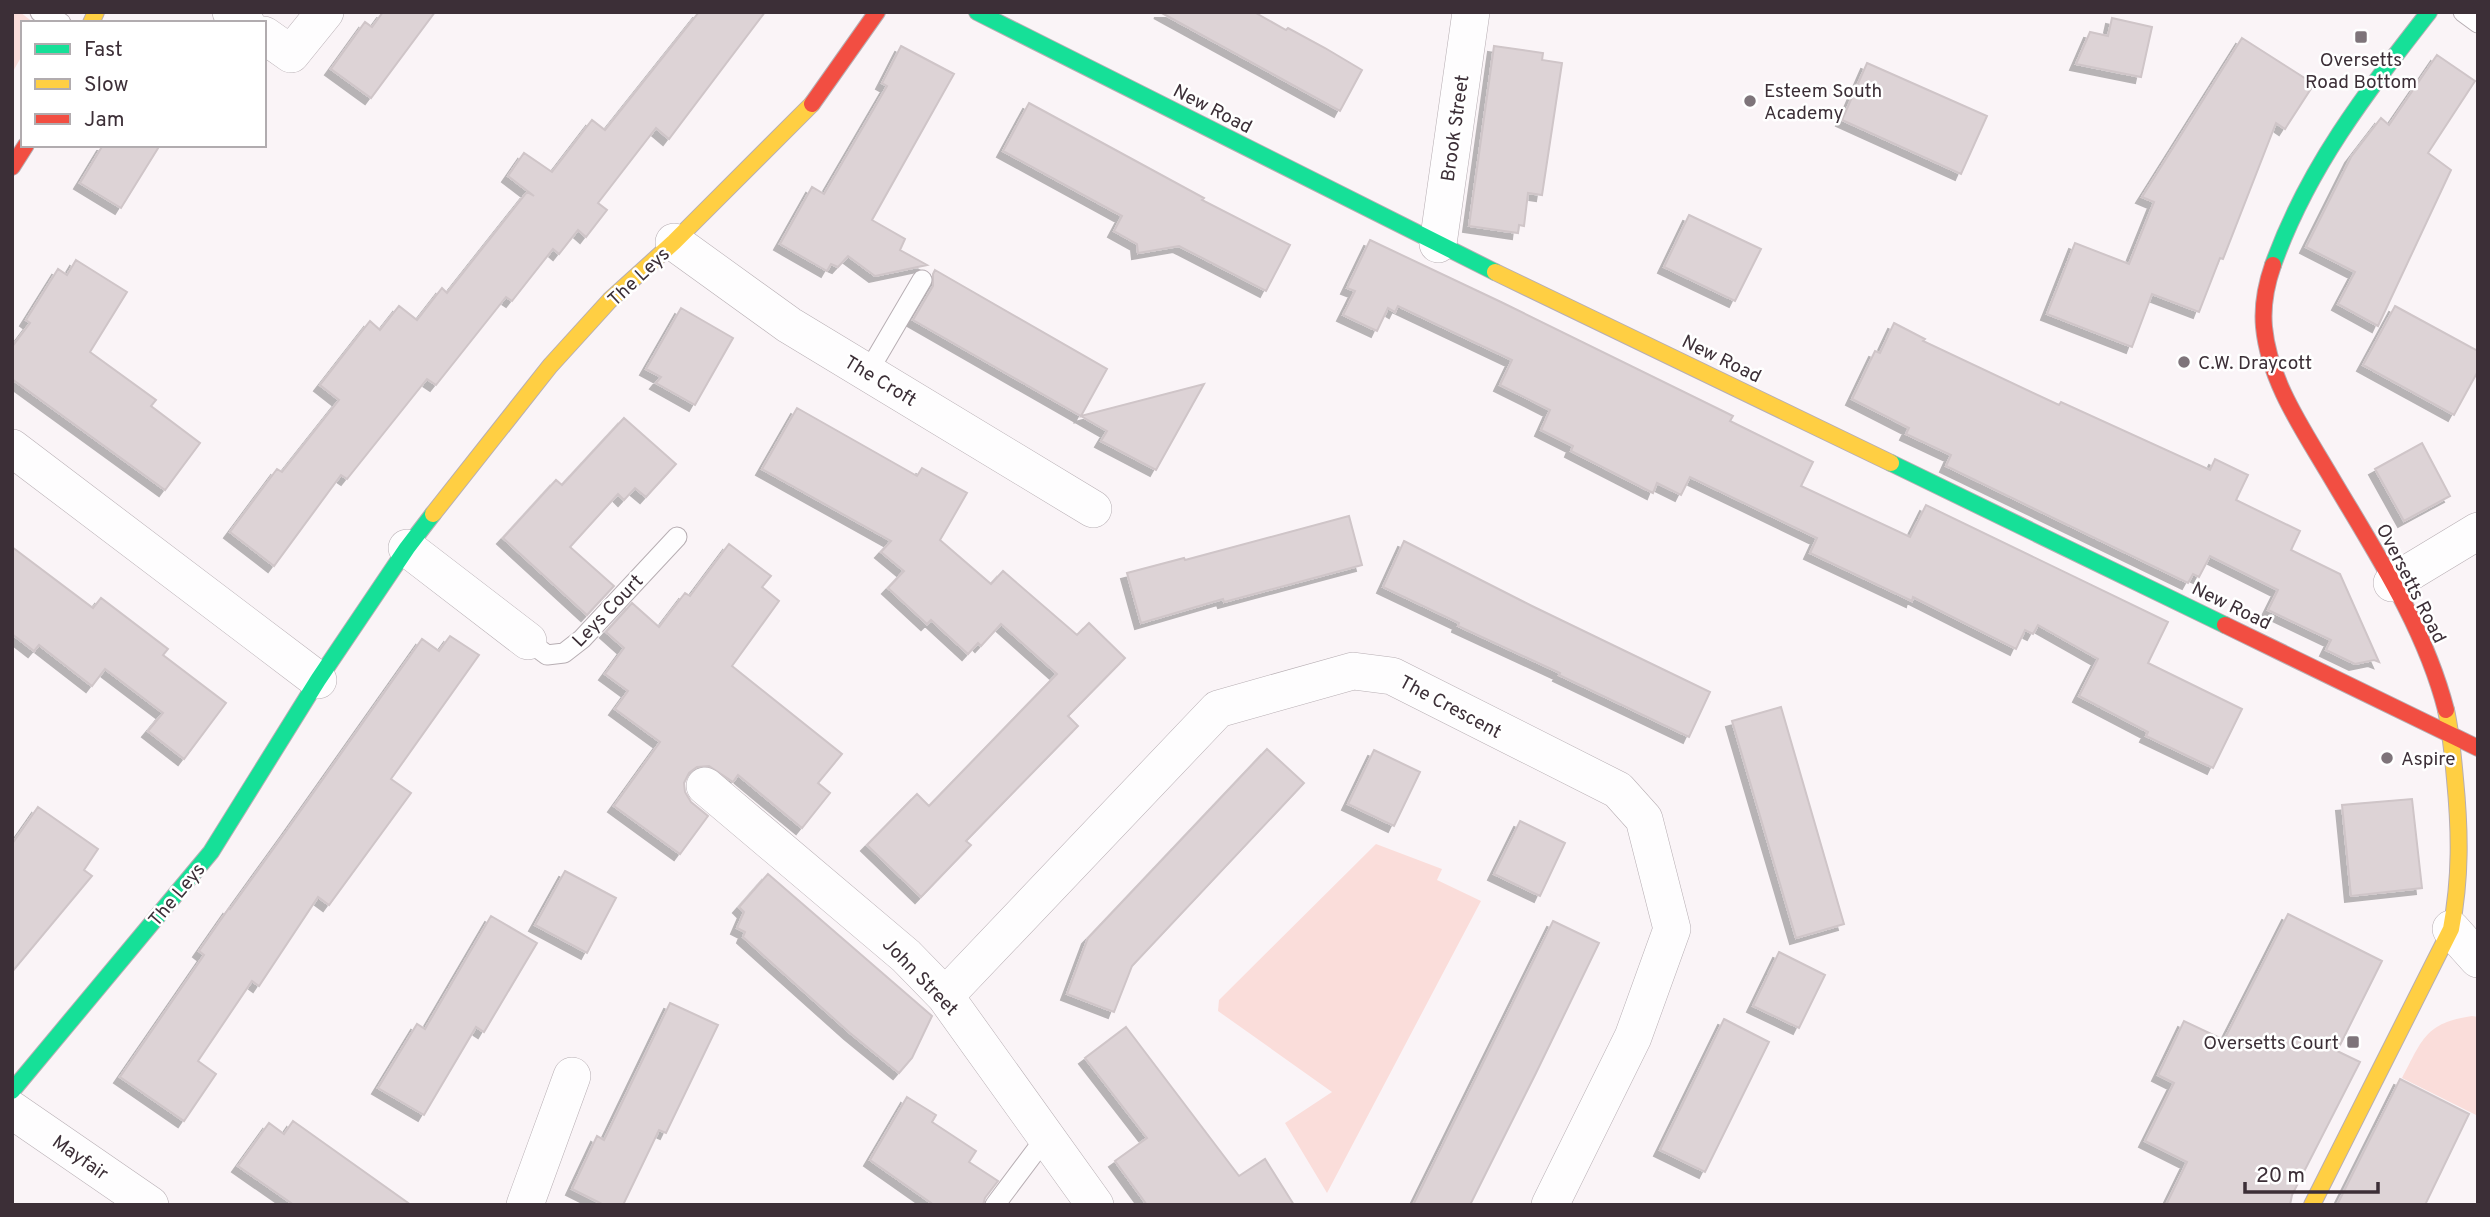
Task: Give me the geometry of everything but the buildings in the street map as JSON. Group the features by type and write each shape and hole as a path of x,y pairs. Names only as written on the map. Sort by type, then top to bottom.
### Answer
{"street":[{"path":"266,36 291,54 325,12"},
{"name":"The Leys","path":"12,1091 211,852 318,680 407,548 550,366 610,300 674,242 806,113 877,12"},
{"name":"New Road","path":"977,12 1438,244 2478,748"},
{"name":"Brook Street","path":"1438,244 1471,12"},
{"name":"Oversetts Road","path":"2312,1205 2451,929 2459,892 2461,848 2451,734 2442,694 2392,583 2304,431 2275,373 2263,309 2288,224 2315,167 2348,117 2429,12"},
{"path":"12,167 25,147"},
{"name":"The Croft","path":"674,242 789,325 1093,509"},
{"path":"12,448 318,680"},
{"path":"2392,583 2478,530"},
{"path":"407,548 528,641"},
{"name":"The Crescent","path":"945,996 1218,709 1353,671 1392,676 1618,790 1644,819 1672,929 1633,1037 1550,1205"},
{"name":"John Street","path":"705,786 906,956 945,996 1095,1205"},
{"path":"2451,929 2478,959"},
{"path":"525,1205 572,1076"},
{"name":"Mayfair","path":"12,1110 150,1205"}],"lane":[{"path":"40,12 57,21"},
{"path":"2463,12 2478,23"},
{"path":"868,372 922,280"},
{"name":"Leys Court","path":"528,641 547,655 564,653 582,639 677,537"},
{"path":"995,1205 1046,1137"}],"shaded area":[{"path":"12,12 20,12 31,21 21,21 21,57 12,73"},
{"path":"1376,844 1442,869 1437,880 1481,901 1327,1193 1285,1123 1332,1092 1218,1011 1219,1000"},
{"path":"2478,1017 2478,1116 2402,1078 2427,1035 2444,1023"}],"traffic: fast":[{"path":"977,12 1495,272"},
{"path":"2273,265 2303,196 2340,132 2429,12"},
{"path":"1891,463 2225,625"},
{"path":"12,1091 211,852 318,680 433,514"}],"traffic: slow":[{"path":"92,21 96,12"},
{"path":"433,514 550,366 610,300 674,242 812,104"},
{"path":"1495,272 1891,463"},
{"path":"2312,1205 2451,929 2457,891 2459,835 2453,753 2446,710"}],"traffic: jam":[{"path":"812,104 877,12"},
{"path":"12,167 25,147"},
{"path":"2273,265 2265,295 2264,319 2272,366 2288,403 2411,617 2446,710"},
{"path":"2225,625 2478,748"}],"place":[{"name":"Oversetts Road Bottom","path":"2361,37"},
{"name":"Esteem South Academy","path":"1750,101"},
{"name":"C.W. Draycott","path":"2184,362"},
{"name":"Aspire","path":"2387,758"},
{"name":"Oversetts Court","path":"2353,1042"}]}
